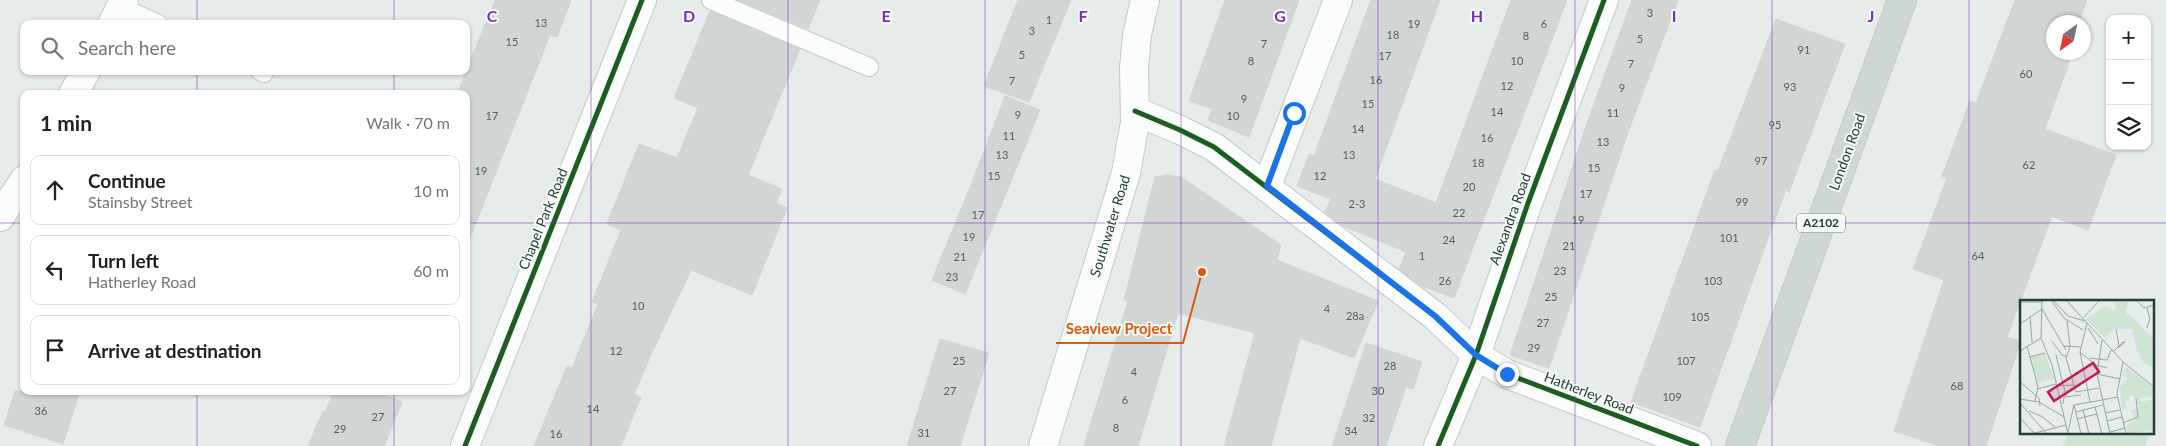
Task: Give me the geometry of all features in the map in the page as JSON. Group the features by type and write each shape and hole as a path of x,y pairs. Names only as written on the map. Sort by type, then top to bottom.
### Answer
{"main road":[{"name":"London Road","path":"1740,446 1902,0"}],"street":[{"name":"Chapel Park Road","path":"465,446 642,0"},
{"name":"Southwater Road","path":"1044,446 1126,173 1136,111 1134,68 1137,35 1145,0"},
{"path":"1267,186 1338,0"},
{"name":"Alexandra Road","path":"1438,446 1476,355 1528,203 1604,0"},
{"path":"75,90 84,75"},
{"name":"Hatherley Road","path":"1136,111 1214,147 1435,316 1476,355 1507,374 1698,446"},
{"path":"0,217 20,186"}],"lane":[{"path":"711,0 869,67"},
{"path":"119,10 147,20"}],"green space":[{"path":"2068,434 2149,434 2145,446 2063,446"}],"building":[{"path":"495,0 571,0 557,37 550,35 470,238 470,90 459,90 465,75 470,75 470,62"},
{"path":"738,0 820,0 808,29"},
{"path":"1018,0 1071,0 1029,102 984,86"},
{"path":"1225,0 1299,0 1249,137 1208,120 1212,109 1189,101"},
{"path":"1371,0 1440,0 1375,179 1436,203 1511,0 1567,0 1454,298 1420,285 1399,269 1406,252 1343,226 1325,212 1331,199 1297,186 1309,154 1314,156"},
{"path":"1632,0 1678,0 1628,132 1549,368 1510,355 1587,123"},
{"path":"2015,0 2087,0 2082,15 2046,15 2046,60 2070,60 2045,129 2116,155 2088,230 2052,216 2007,337 2020,341 2020,344 1986,446 1939,446 1894,431 1944,280 1913,269 1947,178 1942,176 1970,101 1976,103"},
{"path":"710,11 800,49 748,175 782,189 776,203 787,208 752,295 691,270 634,394 641,397 621,446 534,446 567,366 572,368 598,304 592,302 621,230 607,224 639,144 677,158 698,108 674,98"},
{"path":"1776,19 1845,44 1789,192 1786,190 1700,427 1631,402 1715,170 1718,171"},
{"path":"1005,96 1040,110 965,294 932,280"},
{"path":"1167,175 1181,177 1281,245 1277,260 1378,301 1354,358 1300,338 1271,446 1224,446 1255,333 1178,313 1138,446 1084,446 1128,301 1124,300 1155,177"},
{"path":"940,339 989,353 960,446 907,446"},
{"path":"1366,343 1422,362 1413,389 1406,387 1386,446 1332,446"},
{"path":"15,391 20,391 20,395 79,395 63,444 4,425"},
{"path":"332,395 385,395 402,402 384,446 308,446 323,411 325,412"}],"cycle path":[{"path":"465,446 642,0"},
{"path":"1438,446 1476,355 1528,203 1604,0"},
{"path":"1135,111 1214,147 1435,316 1476,355 1507,374 1697,446"}],"place":[{"name":"Seaview Project","path":"1202,272"}],"route":[{"path":"1294,113 1267,186 1435,316 1476,355 1507,374"}]}
